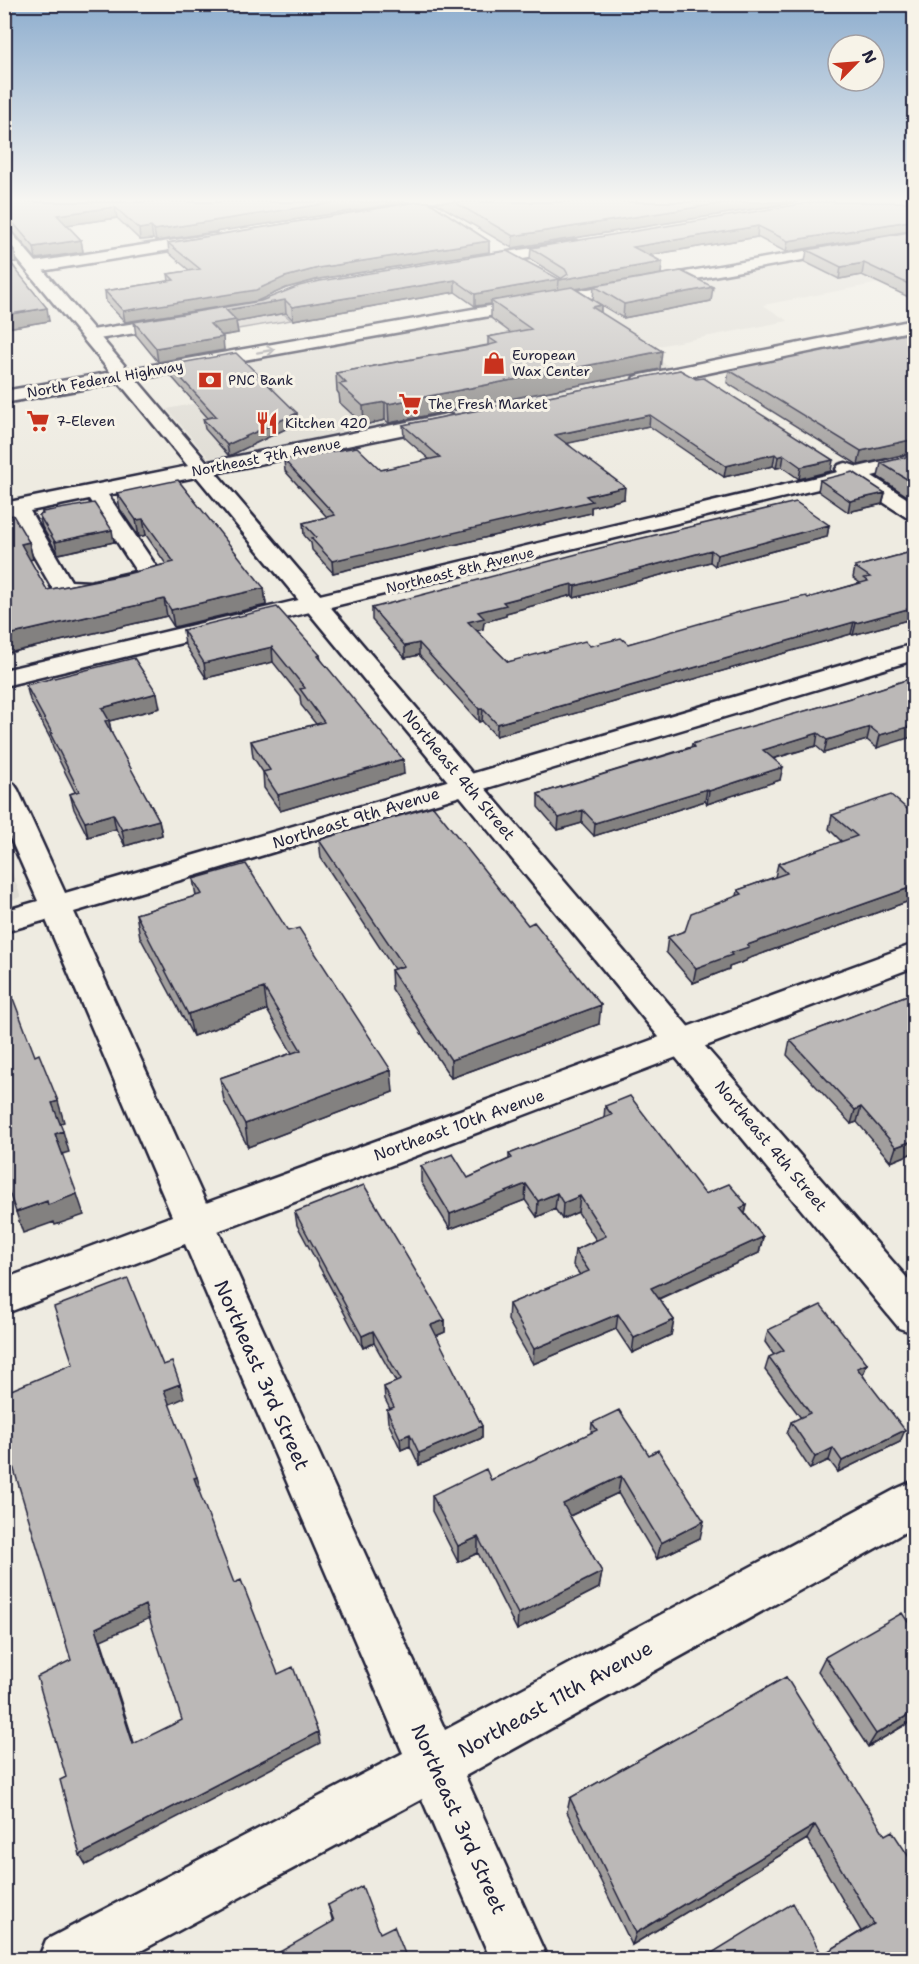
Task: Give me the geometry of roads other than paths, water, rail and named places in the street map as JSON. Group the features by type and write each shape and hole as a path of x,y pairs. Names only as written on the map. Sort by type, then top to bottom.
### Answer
{"street":[{"name":"Northeast 4th Street","path":"57,294 682,1042 915,1315"},
{"name":"North Federal Highway","path":"4,397 120,369 512,294"},
{"path":"536,303 552,294"},
{"name":"North Federal Highway","path":"4,381 120,369 587,294"},
{"path":"574,296 601,314"},
{"path":"92,335 194,318"},
{"path":"619,386 915,325"},
{"path":"673,359 714,384"},
{"name":"Northeast 7th Avenue","path":"11,509 469,416"},
{"name":"Northeast 8th Avenue","path":"4,678 316,604 845,468 915,460"},
{"path":"845,468 915,512"},
{"path":"11,509 62,586 70,590 81,590 142,577 148,572 95,492"},
{"name":"Northeast 9th Avenue","path":"4,922 915,652"},
{"name":"Northeast 3rd Street","path":"4,790 520,1959"},
{"name":"Northeast 10th Avenue","path":"4,1297 915,955"},
{"name":"Northeast 11th Avenue","path":"66,1959 435,1764 915,1503"}],"place":[{"name":"European Wax Center","path":"494,363"},
{"name":"PNC Bank","path":"210,380"},
{"name":"The Fresh Market","path":"410,404"},
{"name":"7-Eleven","path":"38,421"},
{"name":"Kitchen 420","path":"267,423"}]}
